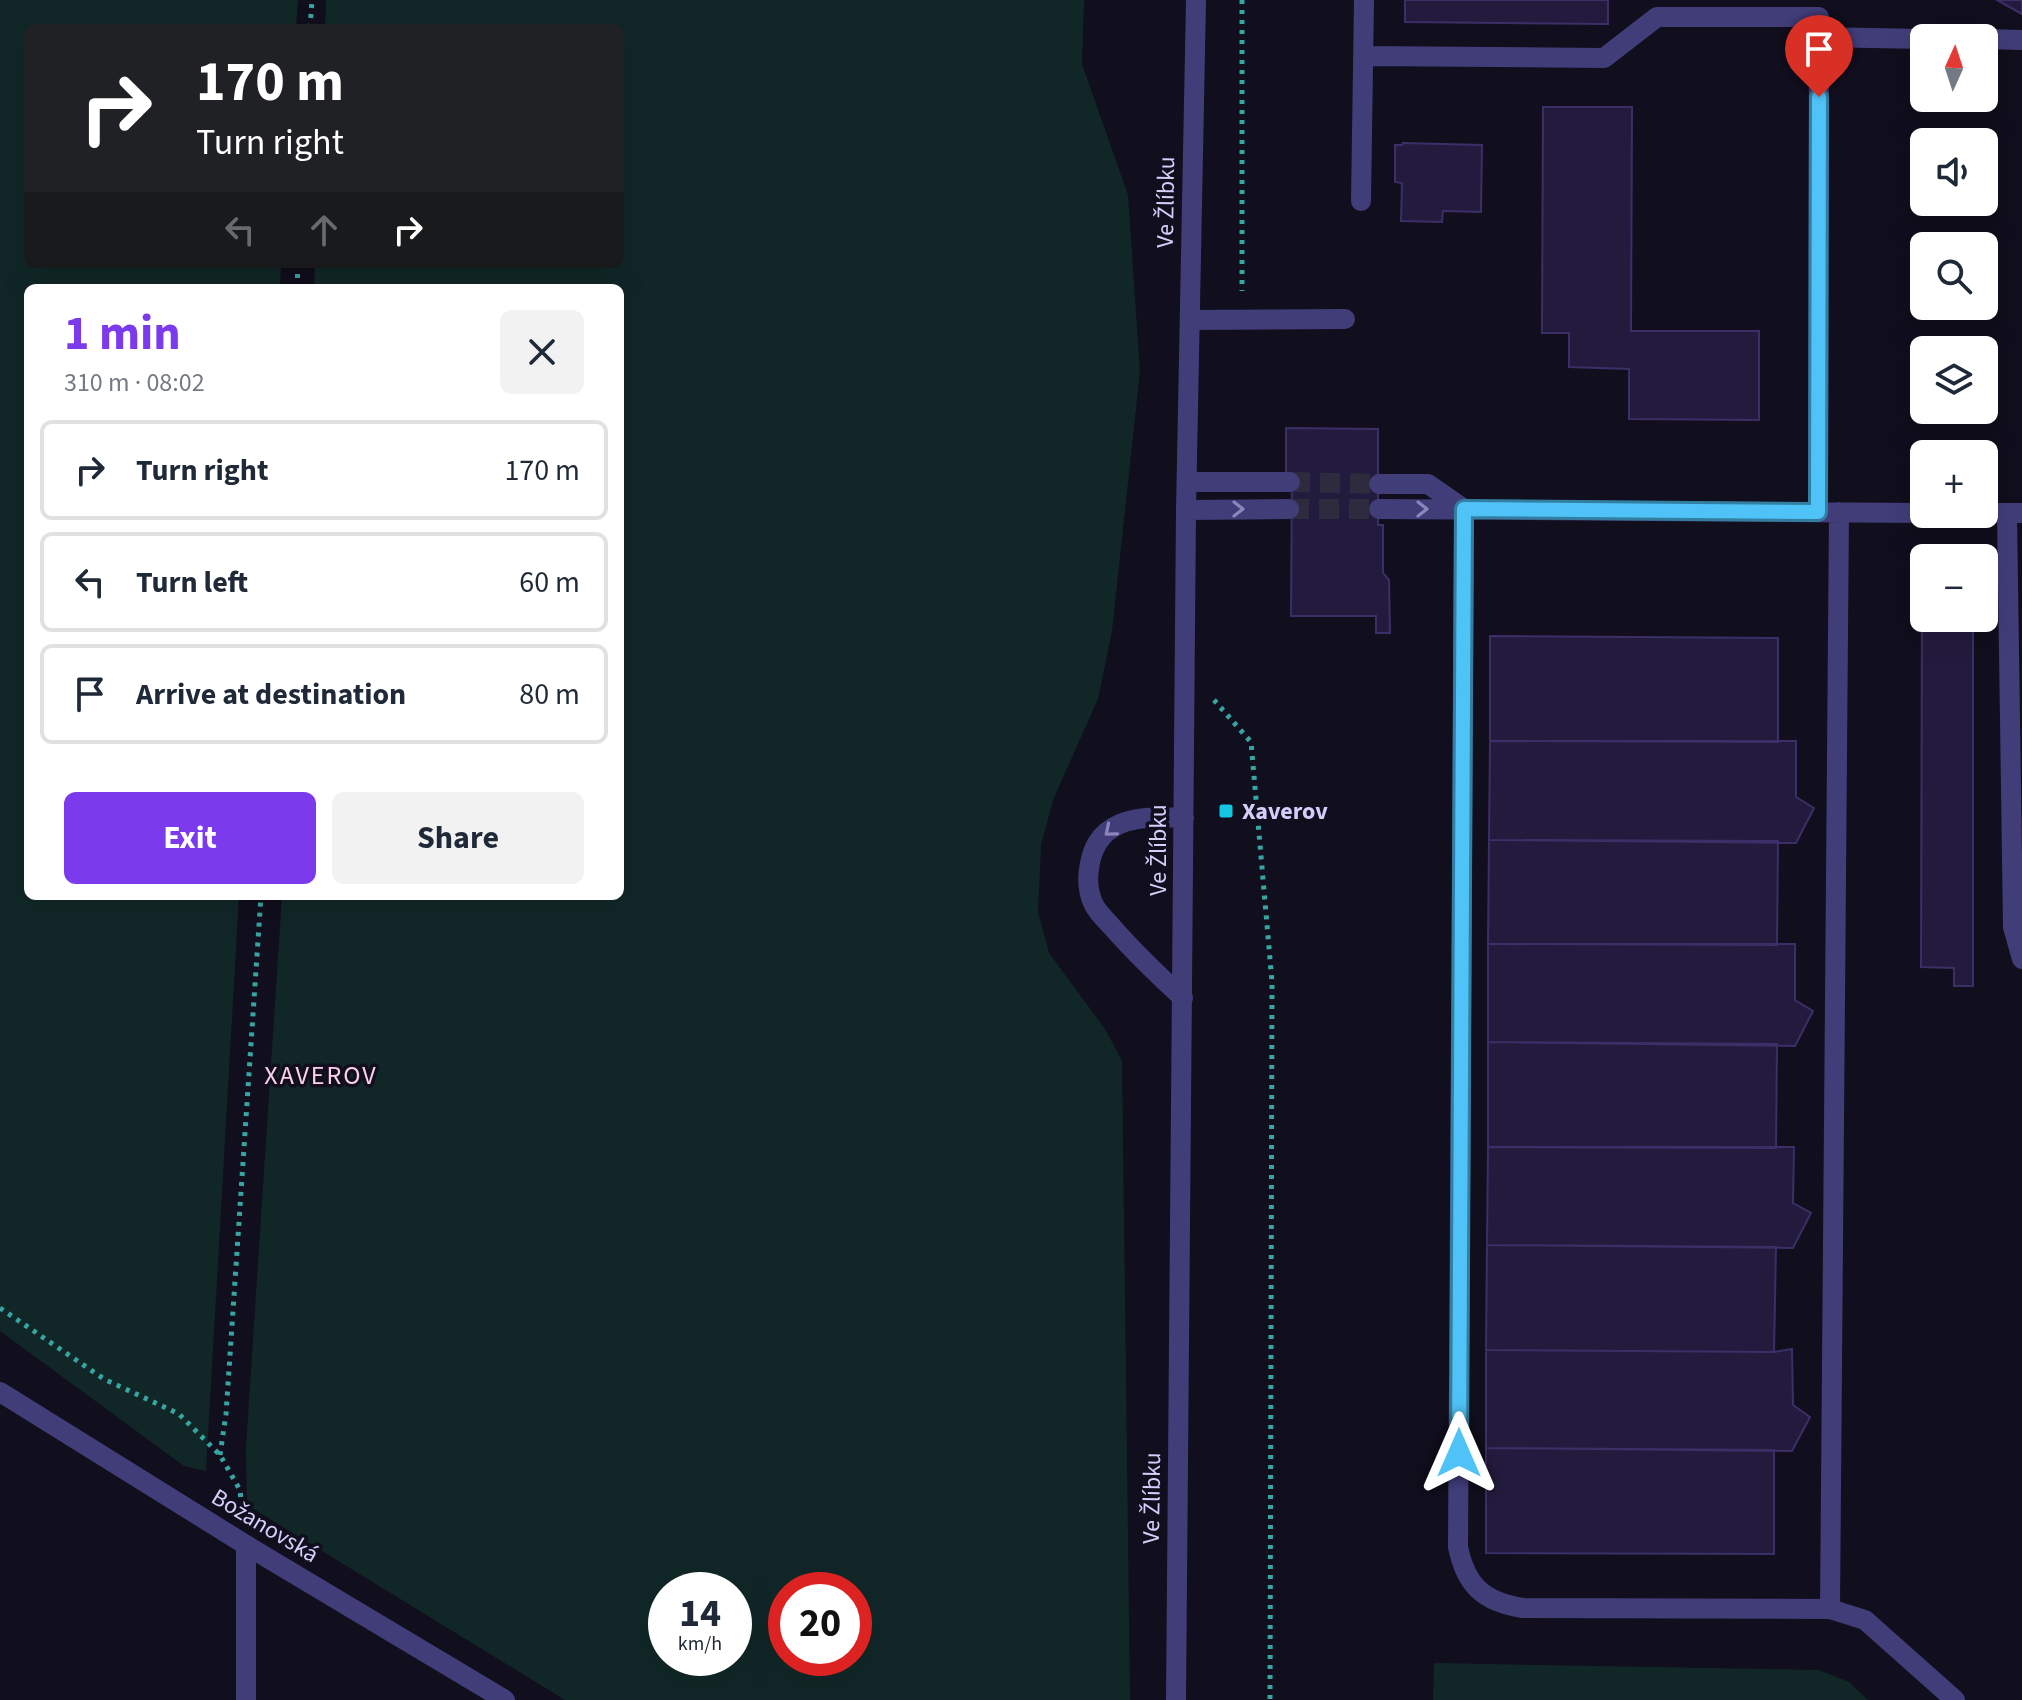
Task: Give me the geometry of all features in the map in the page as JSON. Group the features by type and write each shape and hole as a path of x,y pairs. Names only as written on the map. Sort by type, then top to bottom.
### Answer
{"street":[{"name":"Ve Žlíbku","path":"1176,1700 1186,510 1196,0"},
{"path":"1361,201 1364,0"},
{"path":"1364,56 1604,58 1657,17 1819,18 1910,36"},
{"path":"1818,512 1819,18"},
{"path":"1998,39 2022,40"},
{"path":"1190,320 1345,319"},
{"path":"1187,482 1290,482"},
{"path":"1379,484 1428,484 1464,509"},
{"path":"1186,510 1289,509"},
{"path":"1379,509 1910,513"},
{"path":"1464,509 1458,1547 1461,1562 1467,1576 1489,1598 1504,1605 1523,1608 1830,1609 1865,1620 1955,1700"},
{"path":"1830,1609 1839,512"},
{"path":"2015,513 2013,927 2022,959"},
{"path":"1183,998 1138,956 1094,907 1088,874 1095,846 1109,828 1119,822 1149,816 1184,818"},
{"name":"Božanovská","path":"0,1392 246,1545 505,1700"},
{"path":"246,1545 246,1700"}],"path":[{"path":"310,24 312,0"},
{"path":"1242,0 1243,320"},
{"path":"1185,668 1251,742 1271,967 1270,1700"},
{"path":"220,1455 226,1414 261,900"},
{"path":"0,1308 104,1379 179,1414 220,1455 240,1490 246,1545"}],"green space":[{"path":"0,0 298,0 296,24 24,24 24,268 281,268 280,284 24,284 24,900 239,900 206,1471 184,1466 0,1331"},
{"path":"326,0 1084,0 1082,64 1128,195 1140,371 1112,631 1098,699 1053,800 1041,845 1038,912 1049,953 1105,1029 1122,1061 1130,1700 565,1700 247,1505 246,1447 282,900 624,900 624,284 314,284 315,268 624,268 624,24 325,24"},
{"path":"1434,1663 1819,1670 1849,1682 1868,1700 1433,1700"}],"building":[{"path":"1405,0 1608,0 1608,24 1405,22"},
{"path":"1997,0 2022,0 2022,14"},
{"path":"1543,107 1632,107 1631,331 1759,331 1759,420 1629,419 1629,369 1569,367 1569,333 1542,333"},
{"path":"1395,145 1482,145 1481,212 1443,211 1442,222 1401,221 1402,183 1395,182"},
{"path":"1286,428 1378,429 1378,525 1383,525 1383,573 1389,580 1390,633 1376,633 1376,616 1291,616 1292,474 1286,474"},
{"path":"1922,632 1973,632 1973,986 1954,986 1954,968 1921,967"},
{"path":"1490,636 1778,638 1778,742 1490,741"},
{"path":"1490,741 1796,741 1796,797 1814,808 1796,843 1489,840"},
{"path":"1489,840 1778,841 1777,945 1488,944"},
{"path":"1488,944 1795,944 1795,1000 1813,1011 1795,1046 1488,1042"},
{"path":"1488,1042 1777,1044 1776,1148 1488,1147"},
{"path":"1488,1147 1794,1147 1793,1203 1811,1213 1793,1248 1487,1245"},
{"path":"1487,1245 1776,1247 1774,1352 1486,1350"},
{"path":"1792,1349 1793,1405 1810,1417 1792,1451 1486,1448 1486,1350 1774,1352"},
{"path":"1486,1448 1774,1450 1774,1554 1486,1553"}],"tunnel":[{"path":"1290,482 1379,484"},
{"path":"1289,509 1379,509"}],"place":[{"name":"Xaverov","path":"1226,811"}],"district":[{"name":"XAVEROV","path":"321,1075"}],"route":[{"path":"1459,1453 1464,509 1818,512 1819,97"}]}
